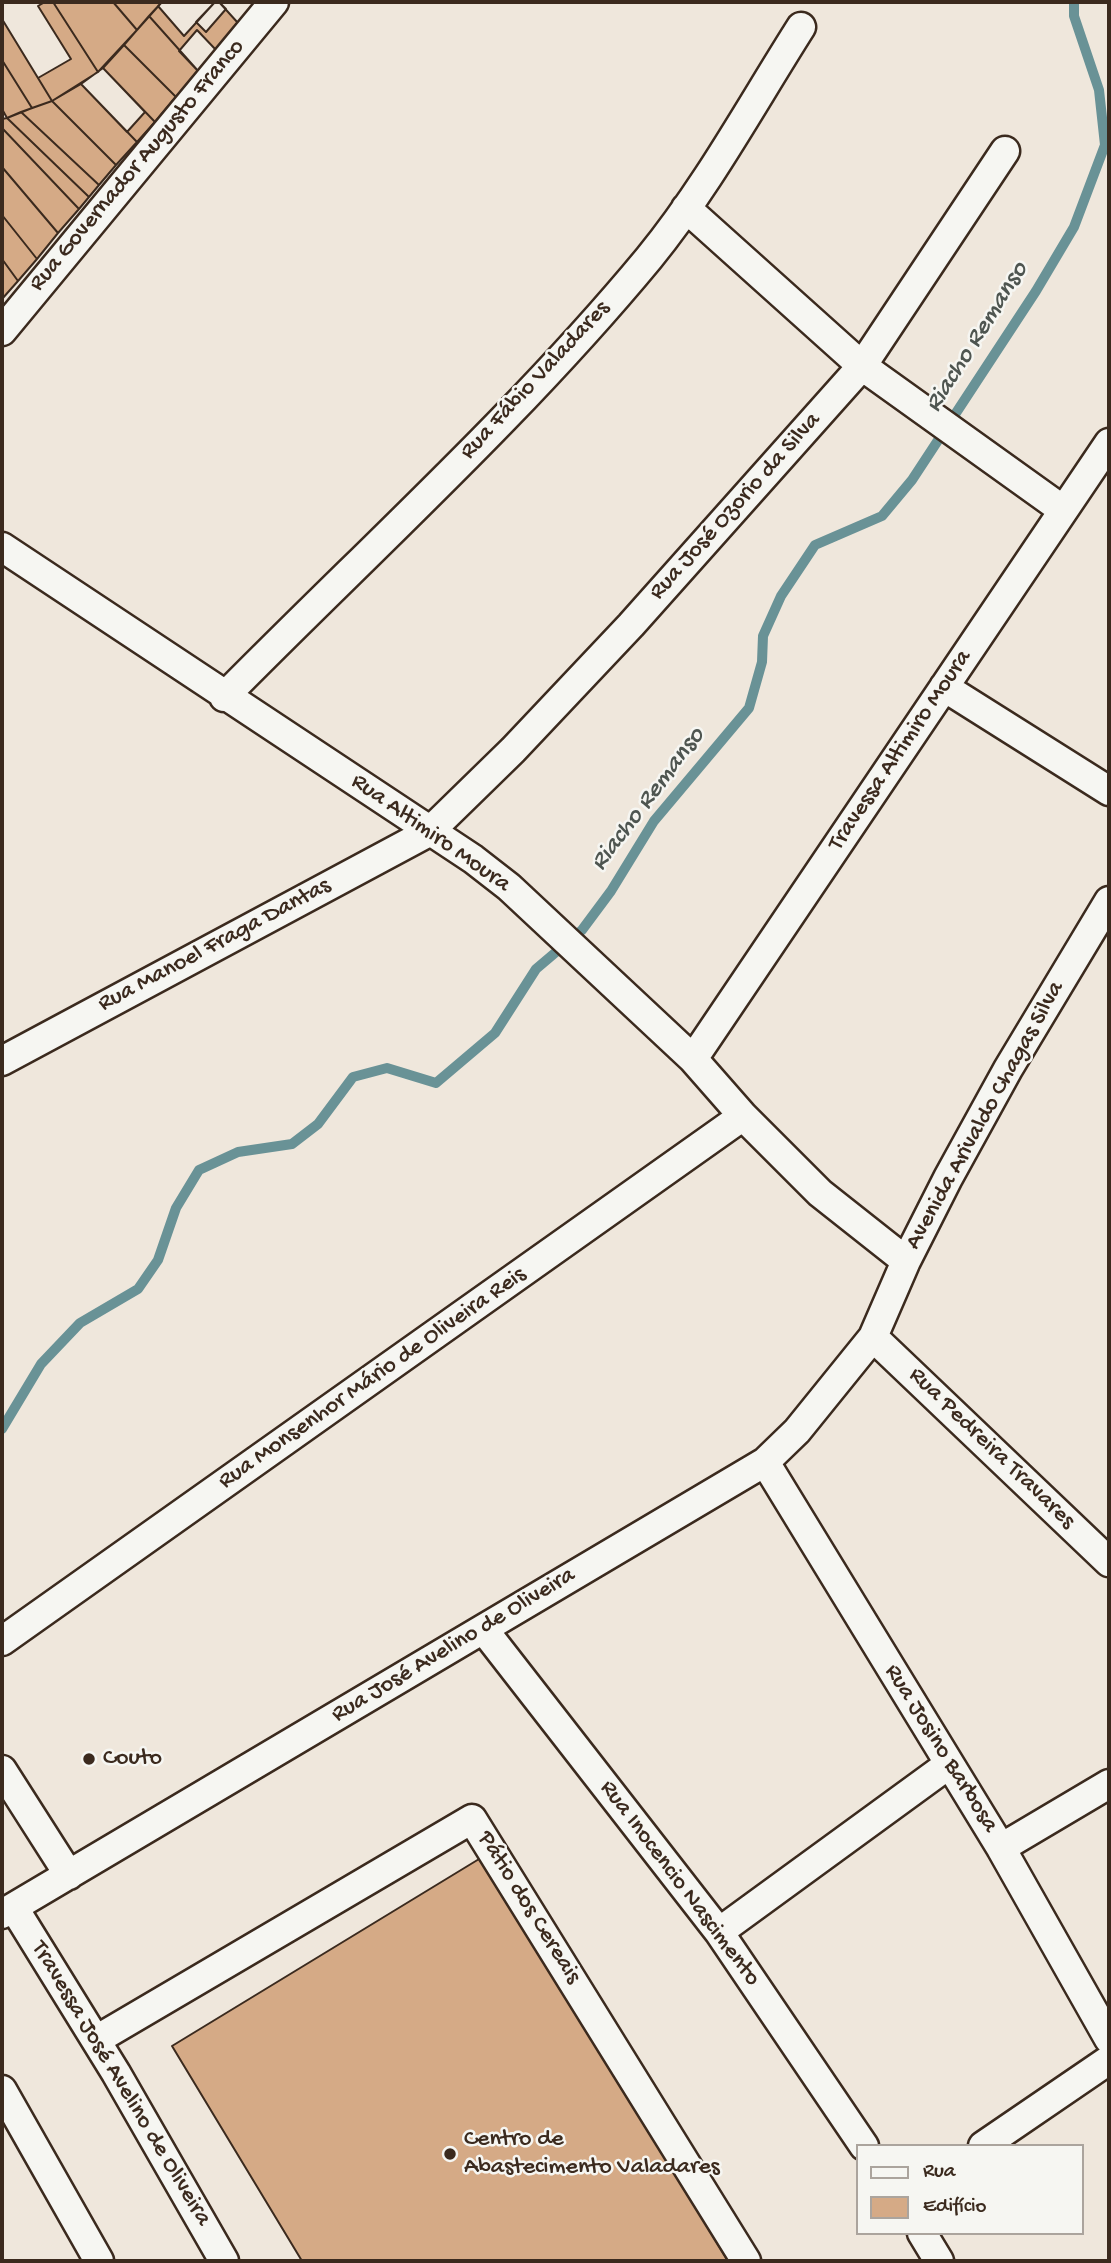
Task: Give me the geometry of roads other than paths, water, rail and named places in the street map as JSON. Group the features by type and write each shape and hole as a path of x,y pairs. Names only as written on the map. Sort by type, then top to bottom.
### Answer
{"street":[{"name":"Rua Governador Augusto Franco","path":"2,331 274,2"},
{"name":"Rua Fábio Valadares","path":"224,696 452,470 594,321 651,256 686,208 801,27"},
{"name":"Rua José Ozorio da Silva","path":"429,832 513,750 622,635 862,366 1005,151"},
{"path":"686,208 862,366 1063,510"},
{"name":"Travessa Altimiro Moura","path":"693,1059 1109,443"},
{"name":"Rua Altimiro Moura","path":"2,547 473,859 543,919 693,1059 743,1116 837,1208 906,1261"},
{"path":"944,687 1109,792"},
{"name":"Rua Manoel Fraga Dantas","path":"2,1061 429,832"},
{"name":"Avenida Arivaldo Chagas Silva","path":"873,1337 906,1261 1002,1081 1109,901"},
{"name":"Rua Monsenhor Mário de Oliveira Reis","path":"2,1641 743,1116"},
{"name":"Rua José Avelino de Oliveira","path":"8,1911 765,1462 797,1431 873,1337"},
{"name":"Rua Pedreira Travares","path":"873,1337 1109,1562"},
{"name":"Rua Josino Barbosa","path":"765,1462 1001,1848 1109,2039"},
{"name":"Rua Inocencio Nascimento","path":"484,1630 719,1932 863,2144"},
{"path":"719,1932 948,1765"},
{"path":"2,1770 69,1875"},
{"path":"1001,1848 1109,1784"},
{"name":"Pátio dos Cereais","path":"96,2040 472,1819 746,2261"},
{"name":"Travessa José Avelino de Oliveira","path":"8,1911 96,2040 224,2261"},
{"path":"986,2144 1109,2060"},
{"path":"2,2090 99,2261"},
{"path":"923,2235 939,2261"}],"waterway":[{"name":"Riacho Remanso","path":"2,1429 41,1364 80,1323 138,1289 158,1260 176,1208 199,1170 238,1152 292,1144 318,1124 353,1077 387,1068 436,1083 495,1033 536,969 582,930 611,891 654,821 749,708 762,662 763,636 781,596 815,545 882,516 912,480 1036,291 1074,227 1105,145 1099,90 1074,16 1074,2"}],"place":[{"name":"Couto","path":"89,1759"},
{"name":"Centro de Abastecimento Valadares","path":"450,2154"}]}
